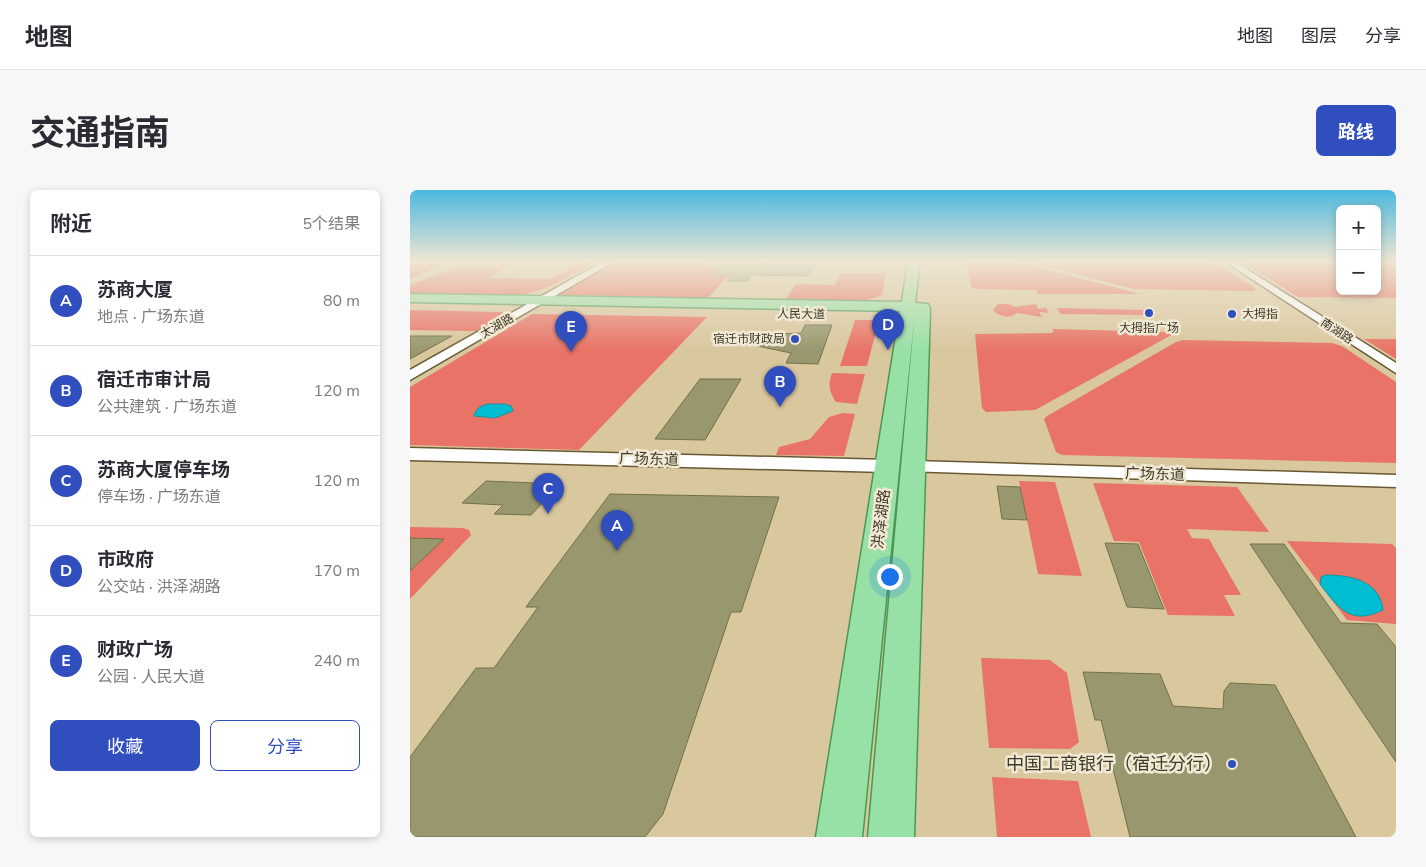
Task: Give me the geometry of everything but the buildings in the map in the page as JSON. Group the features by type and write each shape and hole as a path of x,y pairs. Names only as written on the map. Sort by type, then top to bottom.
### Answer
{"main road":[{"name":"洪泽湖路","path":"917,291 918,304"},
{"name":"洪泽湖路","path":"839,837 900,467 920,291"},
{"name":"人民大道","path":"410,298 918,304"},
{"name":"人民大道","path":"410,307 526,309 918,304"},
{"name":"洪泽湖路","path":"891,837 900,467"}],"street":[{"name":"太湖路","path":"410,376 556,291"},
{"name":"南湖路","path":"1276,291 1396,369"},
{"name":"广场东道","path":"410,454 1396,481"}],"shaded area":[{"path":"410,291 536,291 515,296 410,294"},
{"path":"565,291 714,291 708,298 559,295"},
{"path":"791,291 883,291 882,295 865,301 786,299"},
{"path":"1037,291 1129,291 1140,294 1038,294"},
{"path":"1289,291 1336,291 1336,295 1381,295 1381,291 1396,291 1396,298 1298,297"},
{"path":"998,304 1008,304 1015,307 1036,304 1038,309 1046,308 1049,313 1039,312 1042,317 1017,313 1005,316 993,310"},
{"path":"1057,308 1147,310 1145,312 1152,315 1060,314"},
{"path":"410,310 502,312 504,315 476,331 410,330"},
{"path":"532,314 707,317 579,450 410,445 410,387"},
{"path":"855,320 879,320 867,366 840,366"},
{"path":"1052,329 1175,333 1035,410 986,412 982,408 975,334 1051,333 1054,332"},
{"path":"1364,339 1396,339 1396,359"},
{"path":"1183,340 1332,343 1342,346 1396,382 1396,463 1062,455 1056,452 1044,419 1047,416 1176,342"},
{"path":"832,373 865,374 857,404 836,402 830,388"},
{"path":"843,413 855,414 844,456 776,455 779,447 810,439 829,417"},
{"path":"1019,481 1055,482 1082,576 1038,574"},
{"path":"1093,483 1237,487 1269,532 1187,529 1192,538 1209,539 1241,595 1224,595 1235,616 1168,615 1139,542 1114,541"},
{"path":"410,527 463,528 469,530 471,535 410,599 410,571 443,539 410,538"},
{"path":"1287,541 1392,544 1396,548 1396,624 1347,620"},
{"path":"981,658 1050,660 1067,673 1079,742 1070,749 989,748"},
{"path":"992,777 1078,781 1091,837 997,837"}],"water":[{"path":"489,404 505,404 511,406 513,411 495,418 474,416 480,407"},
{"path":"1326,575 1354,578 1370,586 1381,600 1383,610 1362,616 1346,612 1339,607 1320,584 1321,577"}],"place":[{"name":"大拇指广场","path":"1149,313"},
{"name":"大拇指","path":"1232,314"},
{"name":"宿迁市财政局","path":"795,339"},
{"name":"市政府","path":"888,350"},
{"name":"财政广场","path":"571,352"},
{"name":"宿迁市审计局","path":"780,407"},
{"name":"苏商大厦停车场","path":"548,514"},
{"name":"苏商大厦","path":"617,551"},
{"name":"中国工商银行（宿迁分行）","path":"1232,764"}]}
